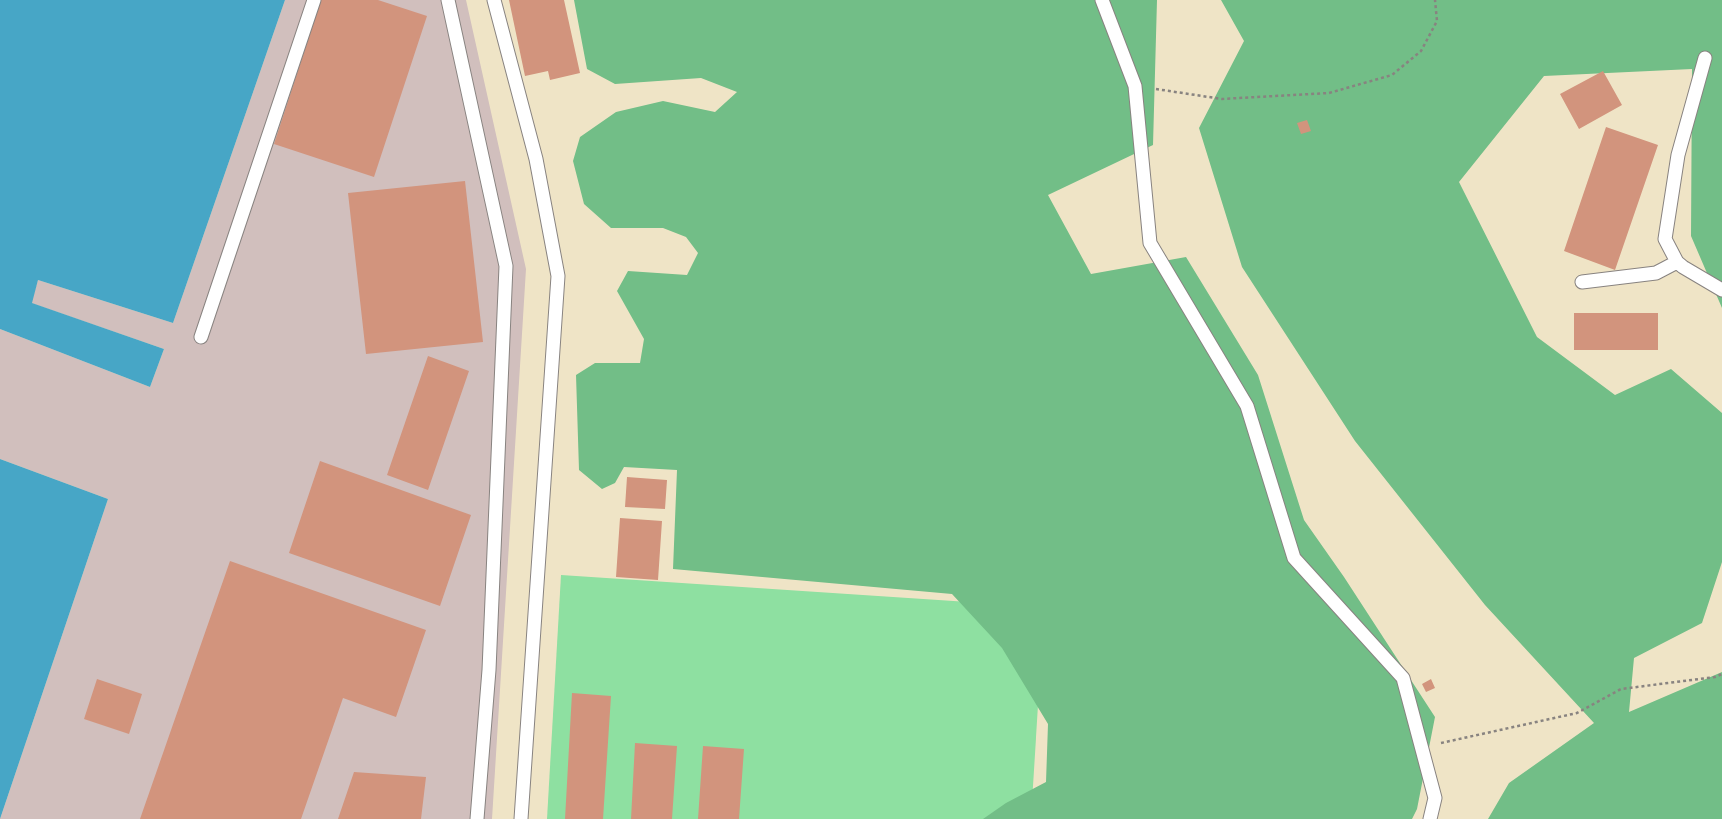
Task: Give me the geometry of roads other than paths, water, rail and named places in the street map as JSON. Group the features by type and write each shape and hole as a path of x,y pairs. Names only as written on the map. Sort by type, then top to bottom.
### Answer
{"lane":[{"path":"201,338 314,0"},
{"path":"448,0 506,266 488,670 477,819"},
{"path":"494,0 536,159 558,276 521,819"},
{"path":"1102,0 1136,86 1150,243 1247,406 1294,558 1403,678 1435,798 1430,819"},
{"path":"1705,58 1678,155 1665,239 1677,262 1722,290"},
{"path":"1582,282 1656,274 1677,262"}],"water":[{"path":"0,0 285,0 173,323 38,280 32,303 164,349 150,387 0,329"},
{"path":"0,459 108,499 0,819"}]}
